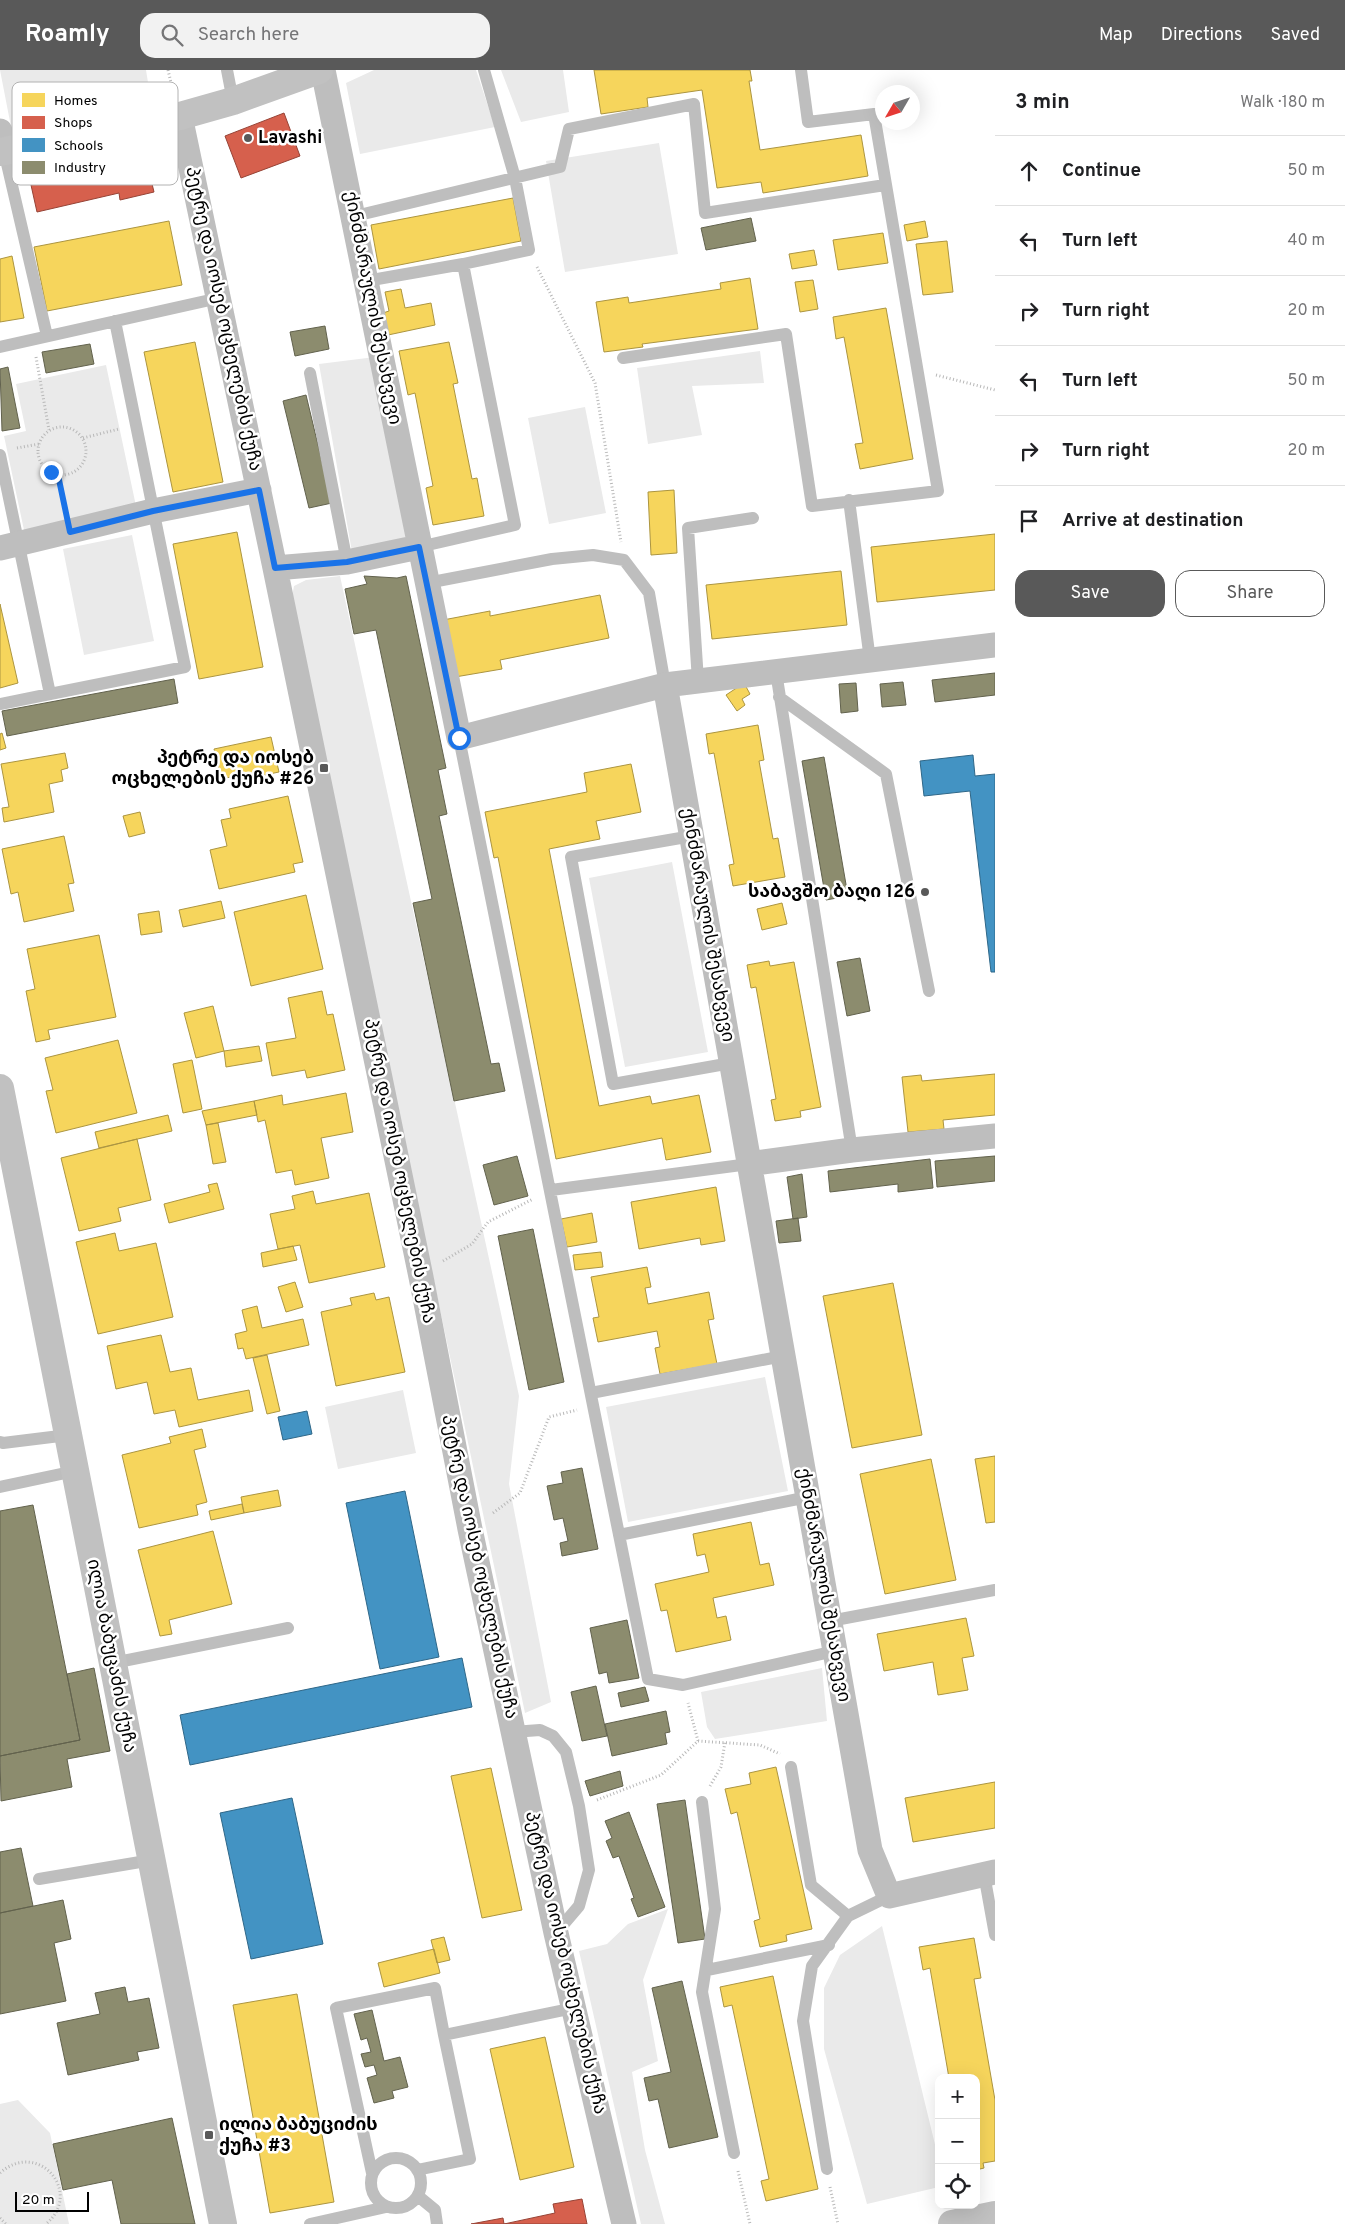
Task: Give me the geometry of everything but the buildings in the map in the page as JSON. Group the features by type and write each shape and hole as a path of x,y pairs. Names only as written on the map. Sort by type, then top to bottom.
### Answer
{"street":[{"path":"180,116 234,101 319,70"},
{"name":"ქინძმარაულის შესახვევი","path":"323,70 459,738"},
{"name":"პეტრე და იოსებ ოცხელების ქუჩა","path":"180,116 259,490 470,1529 556,1933 624,2224"},
{"path":"9,546 153,511 259,490"},
{"path":"275,568 347,562 419,547"},
{"path":"459,738 665,685 995,645"},
{"name":"ქინძმარაულის შესახვევი","path":"665,685 870,1850 889,1896"},
{"name":"ილია ბაბუცაძის ქუჩა","path":"0,1088 223,2224"},
{"path":"749,1164 852,1150 995,1136"},
{"path":"889,1896 990,1873"},
{"path":"952,2224 995,2215"}],"lane":[{"path":"226,70 234,101"},
{"path":"366,281 529,250 515,178 484,70"},
{"path":"624,358 786,334 812,506 938,491 874,114 808,122 801,70"},
{"path":"354,216 560,167 569,129 694,104 705,213 885,185"},
{"path":"1,144 47,336"},
{"path":"419,547 516,525 463,264"},
{"path":"0,347 218,298"},
{"path":"0,704 185,667 116,321"},
{"path":"310,373 347,562"},
{"path":"0,455 9,546 50,694"},
{"path":"850,500 870,660"},
{"path":"698,681 688,528 752,518"},
{"path":"427,583 552,559 593,555 624,560 649,593 665,685"},
{"path":"776,672 852,1150"},
{"path":"779,697 886,774 929,991"},
{"path":"459,738 648,1679 683,1685 835,1651"},
{"path":"692,836 571,857 612,1084 732,1063"},
{"path":"551,1190 749,1164"},
{"path":"591,1393 783,1356"},
{"path":"0,1442 3,1444 68,1435"},
{"path":"0,1487 75,1471"},
{"path":"619,1535 808,1497"},
{"path":"830,1621 995,1590"},
{"path":"113,1663 288,1628"},
{"path":"513,1732 540,1730 553,1736 566,1752 579,1806 589,1870 579,1906 556,1933"},
{"path":"790,1767 811,1885 848,1916"},
{"path":"702,1802 715,1909 707,1970 702,1992 734,2153"},
{"path":"40,1879 152,1860"},
{"path":"990,1873 995,1935"},
{"path":"827,2169 803,2021 812,1966 829,1945 848,1916 889,1896"},
{"path":"707,1970 829,1945"},
{"path":"386,2207 374,2196 370,2189 372,2173 336,2008 435,1988 470,2159 417,2170"},
{"path":"444,2035 574,2008"},
{"path":"310,2224 386,2207 400,2208 408,2206 418,2196 421,2183 417,2170 412,2164 398,2158 382,2161 372,2173"},
{"path":"418,2196 435,2210 437,2224"}],"path":[{"path":"529,250 595,384 624,560"},
{"path":"34,339 49,430"},
{"path":"918,371 995,390"},
{"path":"84,438 136,425"},
{"path":"64,427 71,428 84,438 87,454 80,468 66,475 58,475 44,467 38,452 41,439 49,430 64,427"},
{"path":"58,475 70,532"},
{"path":"456,1252 472,1244 488,1222 551,1190"},
{"path":"470,1529 520,1493 549,1417 594,1406"},
{"path":"683,1685 698,1741"},
{"path":"579,1806 661,1775 698,1741 760,1745 780,1753 790,1767"},
{"path":"702,1802 721,1767 725,1742"},
{"path":"734,2153 750,2224"},
{"path":"0,2173 9,2165 19,2162 41,2165 50,2171 56,2179 60,2191 60,2203 55,2214 46,2224"},
{"path":"827,2169 838,2224"},
{"path":"0,2218 6,2224"}],"shaded area":[{"path":"0,70 146,70 148,82 12,82 12,132"},
{"path":"374,70 476,70 495,127 360,154 346,83"},
{"path":"501,70 563,70 569,112 521,122"},
{"path":"659,143 678,254 565,272 546,161"},
{"path":"760,351 764,383 692,386 702,435 648,444 637,368"},
{"path":"375,357 408,540 352,552 319,364"},
{"path":"106,365 136,506 24,530 4,436 26,431 16,384"},
{"path":"585,407 606,513 549,524 528,418"},
{"path":"132,535 154,641 84,655 63,549"},
{"path":"340,576 519,1396 509,1484 551,1702 525,1713 291,602 294,586 306,580"},
{"path":"672,862 708,1052 625,1067 589,878"},
{"path":"765,1377 788,1491 628,1522 606,1407"},
{"path":"403,1390 416,1453 338,1469 325,1407"},
{"path":"822,1668 827,1721 715,1739 707,1727 701,1692"},
{"path":"668,1909 643,1980 658,2061 632,2072 645,2150 665,2224 641,2224 579,1951 607,1944 628,1924"},
{"path":"882,1926 935,2145 935,2188 867,2204 824,2049 824,1988 840,1955"},
{"path":"18,2100 50,2133 69,2224 0,2224 0,2104"}],"place":[{"name":"Lavashi","path":"248,138"},
{"name":"პეტრე და იოსებ ოცხელების ქუჩა #26","path":"324,768"},
{"name":"საბავშო ბაღი 126","path":"925,892"},
{"name":"ილია ბაბუციძის ქუჩა #3","path":"209,2135"}],"route":[{"path":"51,472 58,475 70,532 153,511 259,490 275,568 347,562 419,547 459,738"}]}
